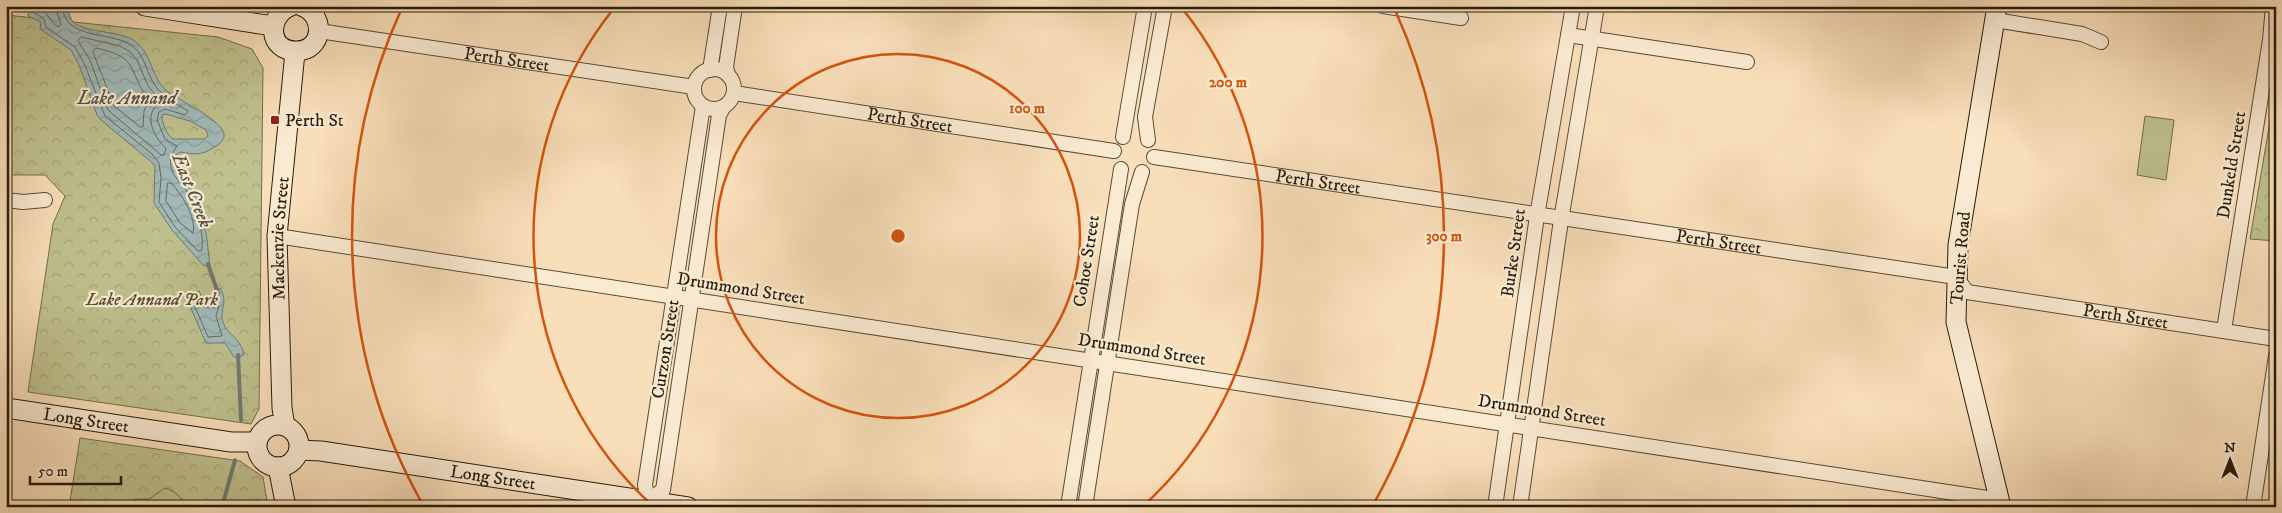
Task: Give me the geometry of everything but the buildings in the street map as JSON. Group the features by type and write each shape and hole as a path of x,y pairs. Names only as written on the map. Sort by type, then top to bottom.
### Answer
{"street":[{"path":"145,6 273,26"},
{"path":"291,6 279,13 273,26 277,41 284,48 295,52 309,48 316,40 319,31 319,25 314,14 301,6"},
{"path":"710,70 720,6"},
{"path":"728,75 717,69 700,75 694,87 697,99 710,109 723,108 732,99 734,86 726,67 735,6"},
{"path":"1123,137 1145,6"},
{"path":"1148,140 1136,134 1123,137 1118,141 1114,151 1115,160 1121,169 1129,173 1142,172 1148,168 1154,158 1154,151 1148,140 1145,117 1165,6"},
{"path":"1383,6 1462,18"},
{"name":"Burke Street","path":"1495,507 1537,216 1573,6"},
{"path":"1520,507 1561,220 1597,6"},
{"name":"Dunkeld Street","path":"2224,330 2270,40 2273,6"},
{"path":"1996,13 2082,34 2101,42"},
{"name":"Tourist Road","path":"1996,13 1958,245 1956,322 2001,503"},
{"name":"Perth Street","path":"319,31 694,87"},
{"path":"1568,35 1747,62"},
{"name":"Mackenzie Street","path":"285,426 282,408 277,236 295,52"},
{"name":"Perth Street","path":"734,93 1114,151"},
{"name":"Curzon Street","path":"646,504 645,485 704,106"},
{"name":"Curzon Street","path":"646,504 663,490 719,116 723,108"},
{"name":"Perth Street","path":"1154,158 1561,220 1956,277 1967,292 2276,339"},
{"name":"Cohoe Street","path":"1068,507 1121,169"},
{"name":"Cohoe Street","path":"1085,507 1132,204 1142,172"},
{"path":"6,200 23,202 45,200"},
{"name":"Drummond Street","path":"277,236 1107,364 1508,423 2001,503"},
{"path":"2253,507 2276,356"},
{"name":"Long Street","path":"6,408 231,442 257,442"},
{"path":"270,426 285,426 297,438 298,450 291,463 272,467 261,460 258,454 257,442 270,426"},
{"name":"Long Street","path":"298,450 331,452 646,504 688,507"},
{"path":"278,467 286,507"}],"green space":[{"name":"Lake Annand Park","path":"6,15 218,37 252,49 263,68 259,409 251,424 28,392 53,224 65,196 45,175 6,175"},
{"path":"2276,86 2276,241 2250,239"},
{"path":"2145,116 2174,120 2166,180 2137,175"},
{"path":"80,438 240,461 263,477 268,507 69,507"},
{"path":"165,488 177,494 183,507 135,507 135,499 149,499"}],"water":[{"name":"Lake Annand","path":"29,6 67,8 73,22 78,26 128,37 135,41 145,52 162,86 209,117 222,129 223,139 213,148 201,153 181,152 176,155 178,172 190,187 201,209 210,267 203,265 172,230 154,203 155,165 101,120 97,115 79,65 71,50 40,29 41,22 28,16","holes":["166,114 190,121 206,130 208,135 205,139 173,139 165,128 162,115"]},
{"path":"220,288 224,297 223,322 242,348 244,354 239,358 234,357 225,343 206,343 187,299 193,293 199,291 204,302 211,303 214,299 214,291"}],"waterway":[{"name":"East Creek","path":"208,264 218,293"},
{"name":"East Creek","path":"238,355 241,420"},
{"name":"East Creek","path":"222,507 235,460"}],"place":[{"name":"Perth St","path":"275,120"}]}
